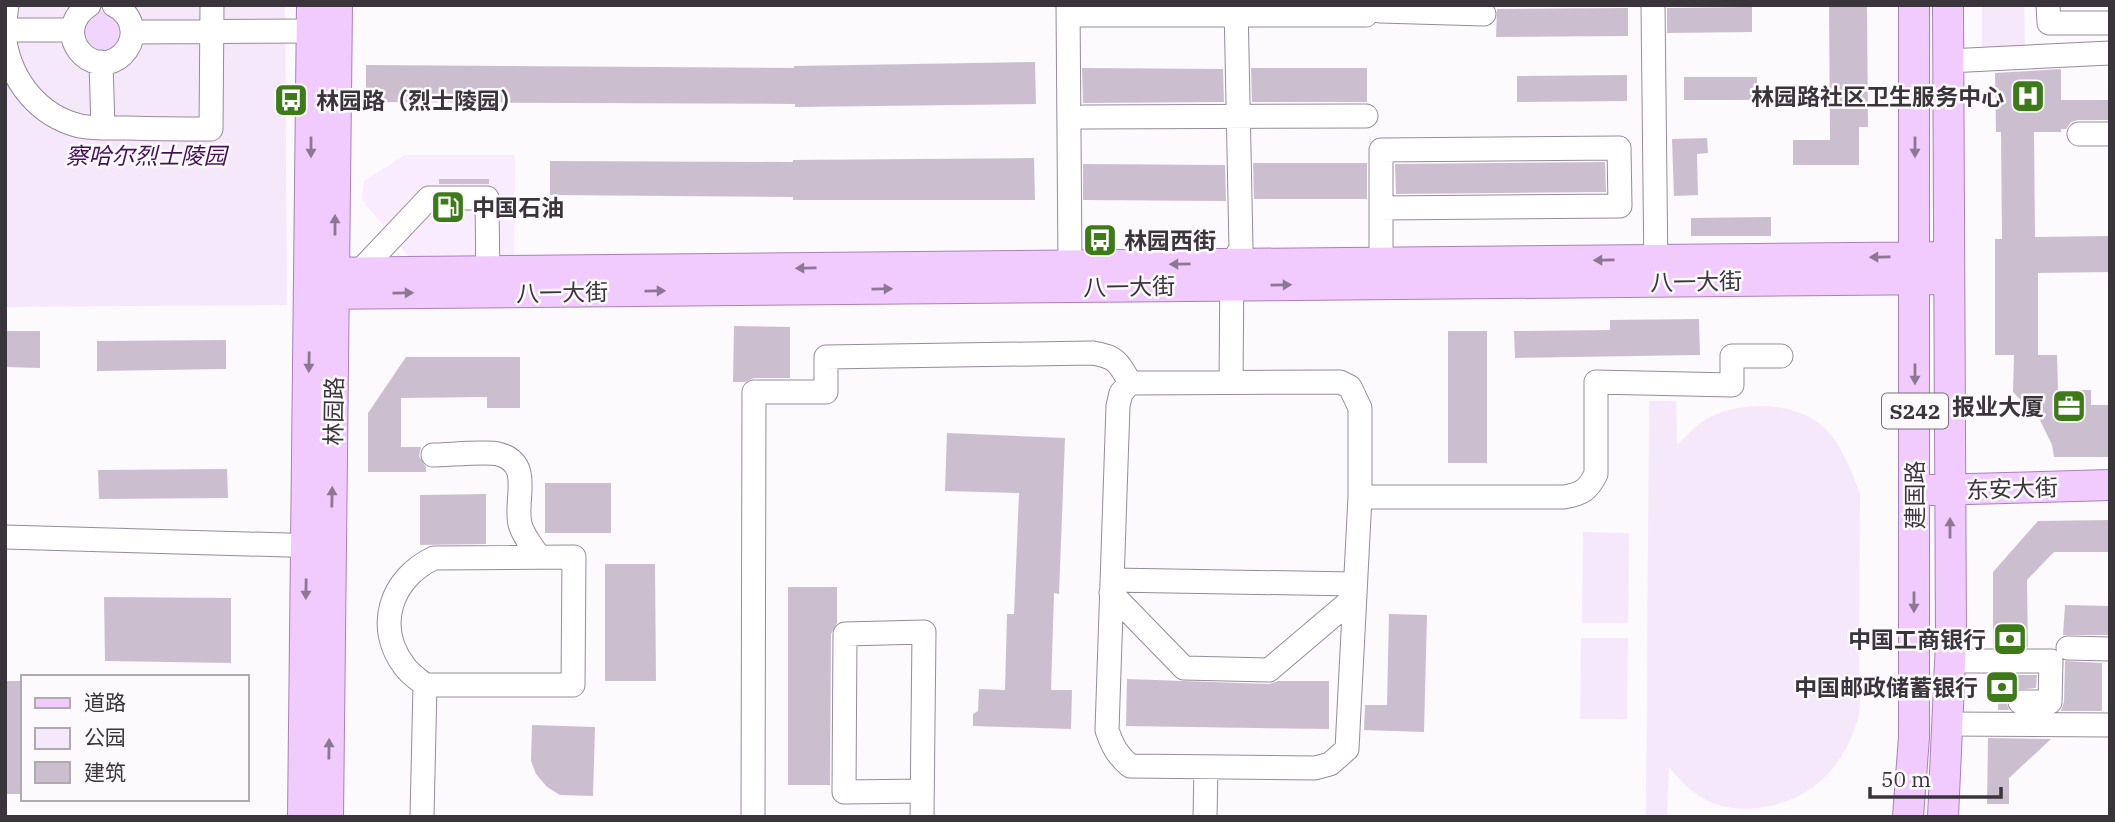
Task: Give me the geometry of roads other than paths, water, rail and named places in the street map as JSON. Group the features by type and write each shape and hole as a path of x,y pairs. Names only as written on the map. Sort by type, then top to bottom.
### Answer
{"main road":[{"name":"林园路","path":"303,817 334,283 337,5"},
{"name":"建国路","path":"1908,817 1914,737 1914,5"},
{"name":"建国路","path":"1943,817 1950,661 1948,5"},
{"name":"林园路","path":"312,18 334,283"},
{"name":"八一大街","path":"488,282 1063,265 1232,275 1381,262 1656,270"},
{"name":"八一大街","path":"334,283 1949,268"},
{"name":"东安大街","path":"1914,490 2110,485"},
{"name":"林园路","path":"319,546 328,817"}],"street":[{"path":"5,20 7,5"},
{"path":"89,5 75,18 72,30 76,47 82,55 101,62 119,58 126,51 133,32 126,14 114,5"},
{"path":"5,42 18,82 35,102 56,117 80,126 103,128 211,129 212,5"},
{"path":"1653,5 1656,270"},
{"path":"2048,5 2049,23 2110,23"},
{"path":"1231,382 1232,275 1241,248 1236,10"},
{"path":"1063,265 1069,13 1373,10 1485,14"},
{"path":"133,32 211,32 312,18"},
{"path":"5,30 72,30"},
{"path":"1948,61 2110,53"},
{"path":"101,62 103,128"},
{"path":"1084,117 1366,116"},
{"path":"2079,134 2110,134"},
{"path":"1381,208 1620,206 1619,148 1381,150 1381,208 1381,262"},
{"path":"334,283 429,198 487,198 488,282"},
{"path":"752,817 754,392 826,392 826,357 1092,353 1110,356 1122,367 1130,383"},
{"path":"1360,497 1580,495 1590,486 1596,474 1595,382 1732,385 1732,356 1781,356"},
{"path":"1340,382 1350,387 1360,408 1360,497 1347,749 1339,758 1315,768 1130,766 1112,746 1107,730 1118,406 1121,393 1130,383 1340,382"},
{"path":"433,455 498,454 512,462 520,472 519,522 524,535 539,557"},
{"path":"5,537 319,546"},
{"path":"574,556 573,685 425,685 405,667 395,651 390,634 389,614 405,577 419,564 434,558 574,556"},
{"path":"1112,586 1355,590"},
{"path":"1112,586 1184,668 1269,670 1355,590"},
{"path":"922,791 844,792 845,634 924,632 922,817"},
{"path":"2068,648 2110,649"},
{"path":"1950,661 2051,661 2050,702 2020,702"},
{"path":"422,817 425,685"},
{"path":"1947,724 2110,725"},
{"path":"1205,817 1206,768"}],"place":[{"name":"林园路社区卫生服务中心","path":"2028,96"},
{"name":"林园路（烈士陵园）","path":"291,100"},
{"name":"中国石油","path":"448,207"},
{"name":"林园西街","path":"1100,240"},
{"name":"报业大厦","path":"2069,406"},
{"name":"中国工商银行","path":"2010,639"},
{"name":"中国邮政储蓄银行","path":"2002,687"}],"park label":[{"name":"察哈尔烈士陵园","path":"146,155"}]}
